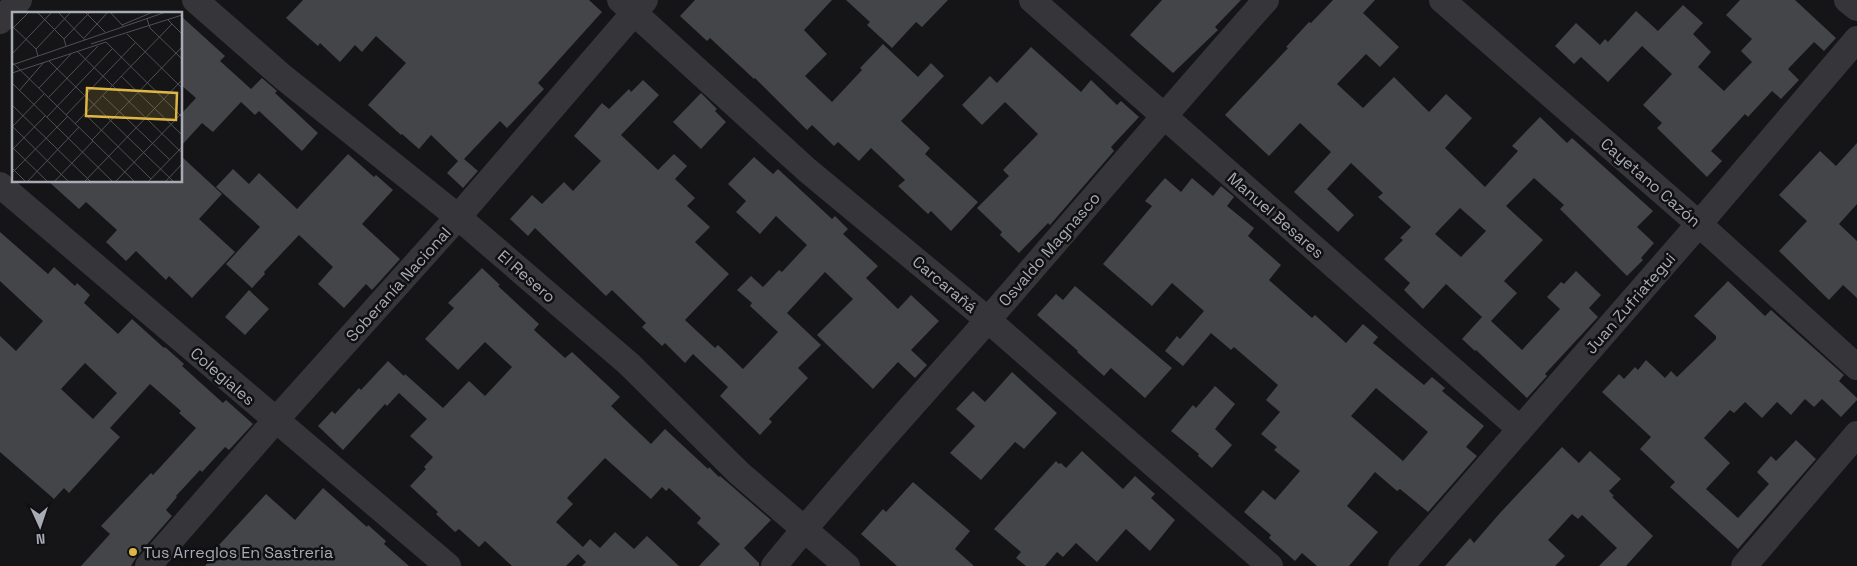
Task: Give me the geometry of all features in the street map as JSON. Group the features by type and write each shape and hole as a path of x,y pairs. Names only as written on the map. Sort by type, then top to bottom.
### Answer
{"street":[{"path":"0,21 19,0"},
{"name":"El Resero","path":"195,0 283,77 458,217 630,364 739,473 847,566"},
{"name":"Manuel Besares","path":"1032,0 1520,429"},
{"name":"Osvaldo Magnasco","path":"774,566 804,529 988,320 1163,116 1266,0"},
{"name":"Cayetano Cazón","path":"1442,0 1699,224 1857,367"},
{"path":"1848,0 1857,8"},
{"name":"Soberanía Nacional","path":"148,566 275,420 458,217 633,4"},
{"name":"Carcarañá","path":"633,4 807,170 988,320 1270,566"},
{"name":"Juan Zufriategui","path":"1401,566 1699,224 1857,39"},
{"name":"Colegiales","path":"0,185 448,566"},
{"path":"1744,566 1857,434"}],"building":[{"path":"303,0 589,0 602,12 538,83 544,89 507,128 500,121 464,159 478,171 463,188 447,173 458,161 431,135 419,149 368,105 406,63 376,36 362,52 355,45 340,62 320,43 318,46 286,18"},
{"path":"695,0 832,0 804,30 827,54 805,76 832,102 883,44 918,77 931,63 944,76 901,121 930,148 925,154 978,202 951,231 931,211 928,214 898,186 905,180 871,148 859,161 838,142 834,146 812,125 807,130 755,78 710,38 707,41 680,16"},
{"path":"846,0 948,0 922,27 916,22 892,48 867,25 870,22"},
{"path":"1162,0 1241,0 1215,27 1218,30 1173,73 1130,35"},
{"path":"1333,0 1375,0 1363,13 1399,47 1380,67 1366,54 1337,84 1363,108 1394,77 1429,112 1446,94 1472,118 1445,148 1485,187 1518,151 1512,146 1540,117 1567,143 1572,138 1653,211 1637,227 1654,243 1641,258 1643,260 1627,276 1560,209 1564,205 1534,178 1506,206 1543,240 1504,281 1517,293 1491,321 1522,350 1560,309 1547,297 1561,282 1564,284 1576,271 1601,295 1589,308 1598,317 1545,374 1547,376 1527,398 1462,339 1482,317 1446,284 1423,309 1404,290 1410,283 1384,259 1403,240 1400,238 1411,227 1378,197 1383,193 1351,163 1327,189 1354,215 1338,232 1294,192 1331,152 1300,123 1269,156 1225,115 1288,48 1286,47 1309,22 1311,23","holes":["1460,208 1486,231 1461,257 1435,234"]},
{"path":"1740,0 1795,0 1836,38 1824,51 1814,42 1788,69 1799,80 1781,99 1772,91 1748,117 1745,114 1711,151 1722,161 1707,177 1657,128 1662,123 1643,105 1672,74 1642,46 1608,82 1581,57 1574,64 1555,46 1576,23 1600,45 1605,39 1608,42 1636,11 1658,31 1683,5 1703,23 1693,34 1711,52 1698,67 1724,91 1752,62 1741,51 1752,39 1726,15"},
{"path":"182,17 225,56 220,61 251,89 262,78 277,91 275,93 318,133 302,151 259,111 255,115 241,102 213,132 202,123 182,145 182,113 196,98 182,86"},
{"path":"1031,47 1081,92 1091,80 1117,105 1121,101 1139,117 1111,147 1114,151 1050,225 1048,223 1019,253 1000,235 1002,232 977,208 1009,176 1003,170 1038,134 1005,102 982,125 962,105 990,76 997,83"},
{"path":"643,80 659,95 621,135 658,170 674,154 687,166 675,179 695,198 687,206 710,227 695,242 729,274 685,320 715,348 718,345 743,369 778,332 750,306 752,303 737,290 751,276 763,287 779,270 782,272 807,245 776,216 760,234 736,212 746,201 728,184 754,157 773,174 778,169 832,219 835,216 848,229 843,234 878,266 866,278 898,309 911,295 939,321 911,350 927,365 915,378 898,362 873,389 817,335 853,299 825,272 787,313 821,345 798,368 808,378 769,419 772,422 760,435 720,396 728,387 693,354 685,363 665,343 662,346 642,327 646,323 612,290 606,296 535,228 528,236 510,219 532,195 542,204 564,182 573,191 601,161 574,136 602,103 609,109 629,89 631,92"},
{"path":"701,93 717,109 715,111 726,122 701,149 673,122"},
{"path":"1857,143 1857,204 1839,224 1857,241 1857,298 1843,285 1829,300 1779,251 1807,221 1779,195 1820,151 1836,166"},
{"path":"348,154 374,177 376,175 393,190 362,224 400,259 372,290 366,284 344,308 318,284 333,267 299,235 264,272 265,274 252,288 226,264 260,227 216,187 233,169 249,184 259,173 297,209"},
{"path":"182,157 222,194 199,219 235,252 192,298 169,276 166,280 136,251 126,261 106,242 117,230 86,202 79,209 49,182 182,182"},
{"path":"1165,178 1181,192 1192,178 1213,196 1221,186 1234,197 1227,206 1254,228 1248,236 1281,265 1269,280 1312,318 1315,315 1346,343 1363,324 1378,337 1373,343 1424,385 1432,377 1445,388 1442,391 1484,426 1466,447 1477,456 1428,512 1400,489 1397,491 1375,472 1347,506 1378,532 1349,566 1317,566 1302,553 1295,561 1269,538 1271,535 1244,512 1263,490 1275,500 1300,471 1274,450 1277,447 1261,434 1280,412 1266,400 1278,385 1234,347 1231,350 1211,333 1183,366 1165,351 1177,336 1180,339 1204,311 1172,283 1152,306 1103,264 1152,206 1145,201","holes":["1376,388 1428,432 1403,461 1351,416"]},
{"path":"0,232 48,274 54,267 75,286 77,283 90,295 84,303 118,334 132,319 184,364 182,366 223,403 226,400 253,424 229,450 225,447 202,472 200,470 176,496 166,510 172,516 137,556 131,566 81,566 110,534 101,526 151,473 153,475 196,428 179,413 181,411 150,384 110,428 120,437 69,493 64,488 54,499 0,452 0,336 16,351 43,321 0,281","holes":["85,363 117,393 93,419 61,389"]},
{"path":"482,268 500,285 498,286 539,324 534,330 565,358 572,352 620,397 611,406 651,444 665,429 708,469 709,467 771,520 744,548 759,563 759,566 699,566 720,544 697,523 701,518 669,488 666,491 662,487 651,499 605,458 567,498 573,504 556,522 583,547 590,539 600,548 615,532 634,549 647,536 679,566 582,566 586,562 578,554 566,566 512,566 485,541 479,547 459,529 455,532 436,514 438,512 410,486 426,469 424,467 433,457 410,436 427,419 399,393 387,406 385,404 343,450 318,426 332,411 335,414 359,388 361,390 388,361 443,408 469,381 485,396 512,367 485,342 458,370 425,339 454,308 448,303"},
{"path":"1728,281 1765,316 1771,310 1844,375 1839,381 1857,398 1841,417 1822,399 1814,407 1805,399 1791,415 1777,402 1762,418 1745,402 1734,413 1730,410 1704,438 1730,463 1706,489 1738,518 1769,484 1757,472 1771,456 1776,461 1796,440 1816,459 1738,549 1670,487 1675,482 1640,449 1651,437 1602,392 1619,374 1624,379 1635,367 1638,370 1646,360 1665,378 1671,371 1677,377 1716,339 1716,336 1694,316"},
{"path":"1075,286 1172,368 1145,398 1111,368 1104,376 1037,315 1056,294 1063,300"},
{"path":"249,290 269,309 245,335 225,317"},
{"path":"1012,372 1057,413 1024,449 1015,442 981,480 950,453 975,426 956,409 973,391 985,402"},
{"path":"1215,386 1235,404 1215,429 1232,445 1212,468 1198,456 1199,454 1171,431 1193,405 1196,408"},
{"path":"1562,447 1579,463 1590,451 1621,479 1609,491 1614,496 1612,497 1653,536 1626,566 1599,566 1617,548 1582,515 1578,519 1572,514 1548,540 1565,556 1555,566 1445,566 1470,538 1474,543"},
{"path":"1082,451 1123,489 1135,476 1155,494 1151,498 1175,520 1150,551 1126,529 1097,562 1076,543 1063,557 1057,552 1045,566 1026,566 1016,558 1021,552 994,529 1056,461 1066,468"},
{"path":"913,482 970,531 955,549 974,566 897,566 861,534 883,509 886,512"},
{"path":"323,488 367,527 368,525 386,541 384,544 409,566 205,566 221,547 219,545 266,494 295,520"}],"place":[{"name":"Tus Arreglos En Sastreria","path":"133,552"}]}
